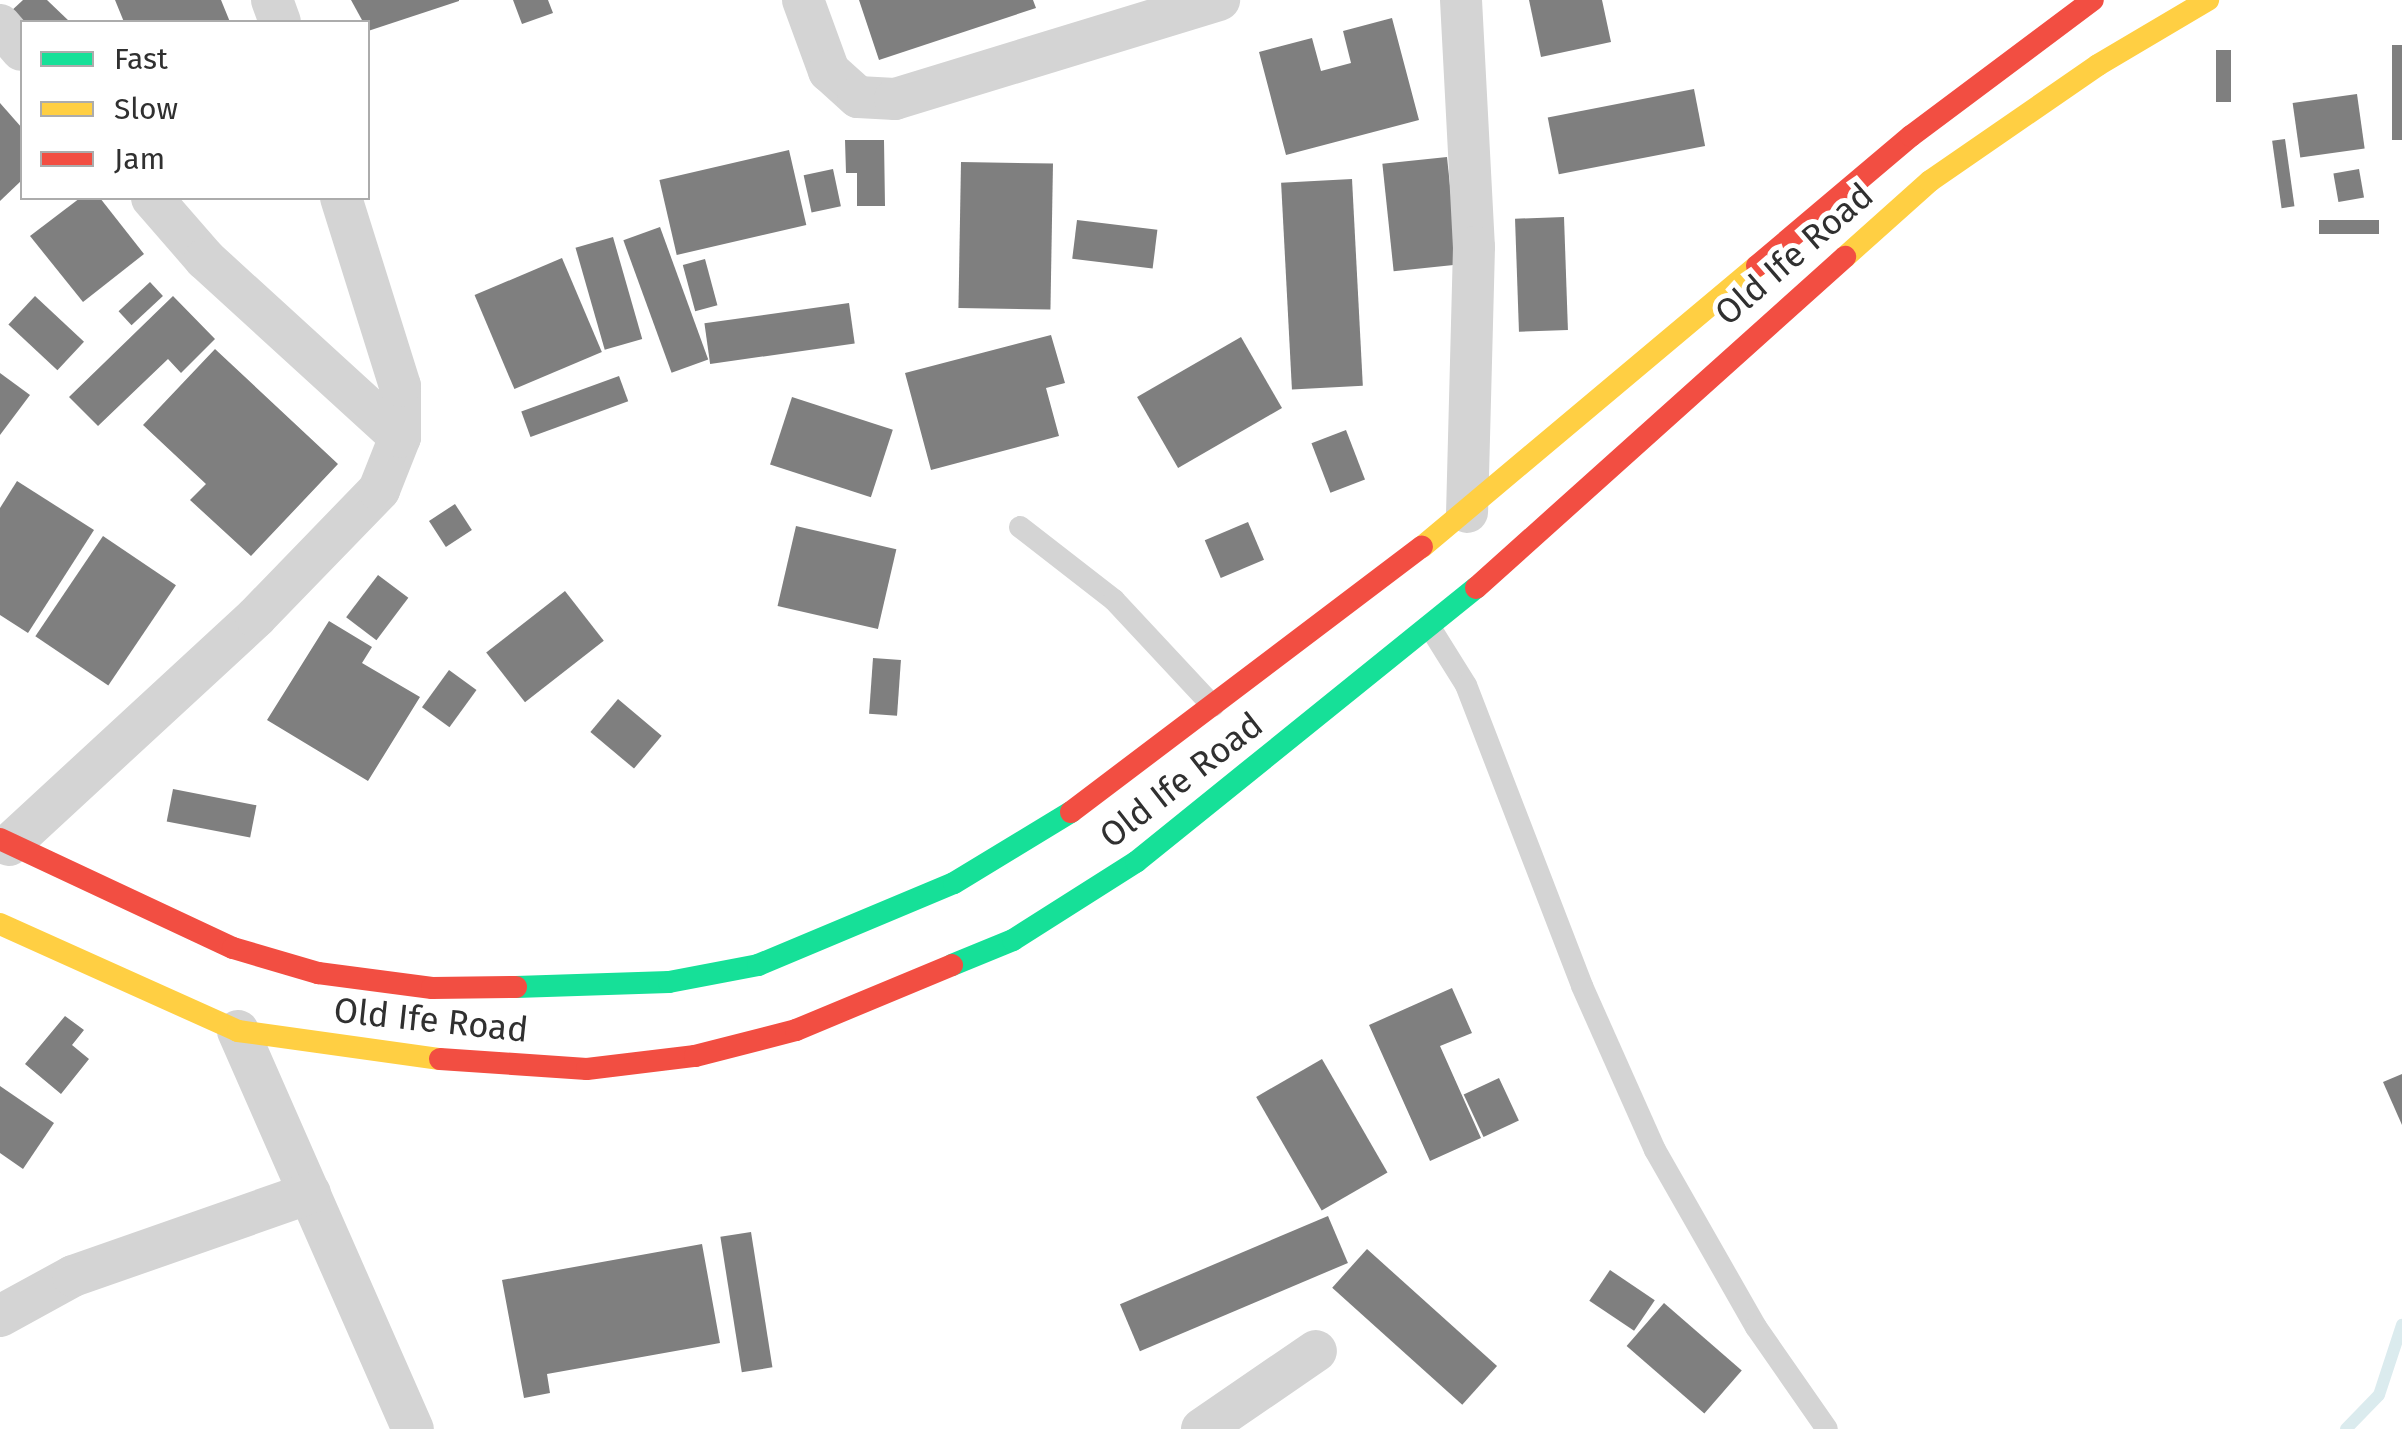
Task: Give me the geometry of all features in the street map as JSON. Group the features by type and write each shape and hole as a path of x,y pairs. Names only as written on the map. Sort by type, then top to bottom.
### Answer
{"main road":[{"name":"Old Ife Road","path":"5,842 233,948 318,973 432,988 669,982 758,965 954,883 1090,800 1213,706 1395,589 1467,512 1911,136 2093,0"},
{"name":"Old Ife Road","path":"0,924 238,1031 460,1062 587,1069 696,1056 796,1030 1013,940 1120,872 1430,628 1930,182 2098,64 2208,0"},
{"path":"1395,589 1430,628"}],"street":[{"path":"803,0 829,71 858,97 895,99 1219,0"},
{"path":"1460,0 1474,247 1467,512"},
{"path":"0,24 20,48"},
{"path":"154,200 205,259 400,437"},
{"path":"5,842 256,616 378,490 400,437 400,386 388,331 342,200"},
{"path":"238,1031 310,1194 403,1426"},
{"path":"0,1316 73,1276 310,1194"},
{"path":"1202,1429 1316,1351"}],"lane":[{"path":"1020,527 1114,600 1213,706"},
{"path":"1430,628 1466,685 1582,986 1656,1150 1756,1327 1828,1429"}],"building":[{"path":"23,0 47,0 68,20 20,21 9,13"},
{"path":"115,0 221,0 229,20 123,20"},
{"path":"351,0 459,0 370,30 370,20 362,20"},
{"path":"513,0 548,0 553,13 522,24"},
{"path":"859,0 1033,0 1036,8 879,60"},
{"path":"1529,0 1602,0 1611,42 1541,57"},
{"path":"1392,18 1419,120 1286,155 1259,52 1312,38 1321,71 1351,63 1343,31"},
{"path":"2392,45 2402,45 2402,140 2392,140"},
{"path":"2216,50 2231,50 2231,102 2216,102"},
{"path":"1694,89 1705,146 1559,174 1548,117"},
{"path":"2357,94 2365,148 2300,158 2293,103"},
{"path":"0,103 20,126 20,182 0,201"},
{"path":"2285,139 2294,206 2282,208 2272,141"},
{"path":"845,140 884,140 885,206 857,206 857,173 846,173"},
{"path":"789,150 806,225 677,255 659,180"},
{"path":"1447,157 1458,264 1394,271 1382,164"},
{"path":"961,162 1053,164 1050,310 958,308"},
{"path":"833,169 841,206 812,212 804,175"},
{"path":"2359,169 2364,198 2338,202 2333,174"},
{"path":"1352,179 1363,386 1292,389 1281,183"},
{"path":"77,200 102,200 144,254 83,302 30,236"},
{"path":"1564,217 1568,330 1519,332 1515,219"},
{"path":"1077,220 1157,230 1153,269 1072,259"},
{"path":"2319,220 2379,220 2379,234 2319,234"},
{"path":"660,227 708,359 672,373 623,240"},
{"path":"613,237 642,339 605,350 576,248"},
{"path":"562,258 602,352 514,389 475,295"},
{"path":"705,259 717,305 695,311 683,265"},
{"path":"150,282 163,296 132,325 119,311"},
{"path":"35,296 84,342 57,370 8,325"},
{"path":"173,296 215,339 181,373 168,359 98,426 69,397"},
{"path":"849,303 855,344 710,364 704,323"},
{"path":"1051,335 1065,383 1046,388 1059,436 931,470 905,373"},
{"path":"1241,337 1282,408 1178,468 1137,397"},
{"path":"215,349 338,464 251,556 190,500 206,484 143,425"},
{"path":"0,373 30,395 0,435"},
{"path":"619,376 628,401 531,437 521,412"},
{"path":"792,397 893,430 871,497 770,465"},
{"path":"1346,430 1365,479 1330,493 1311,443"},
{"path":"17,481 94,530 28,633 0,615 0,508"},
{"path":"455,504 472,530 446,547 429,521"},
{"path":"1248,522 1264,560 1221,578 1205,540"},
{"path":"796,526 896,549 878,629 778,606"},
{"path":"103,536 176,585 108,686 35,636"},
{"path":"378,575 408,598 376,640 346,617"},
{"path":"565,591 604,641 525,702 486,653"},
{"path":"329,621 372,647 362,663 420,697 368,781 267,720"},
{"path":"873,658 901,660 897,716 869,714"},
{"path":"449,670 477,690 449,727 422,707"},
{"path":"618,699 662,736 634,769 590,732"},
{"path":"173,789 256,805 250,838 167,821"},
{"path":"1452,988 1472,1033 1440,1046 1481,1138 1430,1161 1369,1025"},
{"path":"65,1016 84,1030 72,1045 89,1059 61,1094 25,1064"},
{"path":"1322,1059 1388,1172 1322,1210 1256,1097"},
{"path":"2402,1074 2402,1125 2383,1082"},
{"path":"1499,1078 1519,1121 1484,1137 1464,1094"},
{"path":"0,1086 54,1123 23,1169 0,1153"},
{"path":"1328,1216 1348,1263 1140,1351 1120,1304"},
{"path":"751,1232 772,1367 742,1372 720,1237"},
{"path":"702,1244 720,1343 547,1374 550,1393 524,1398 502,1280"},
{"path":"1367,1249 1497,1366 1462,1405 1332,1288"},
{"path":"1610,1270 1655,1300 1634,1331 1589,1301"},
{"path":"1664,1303 1742,1371 1704,1414 1627,1346"}],"waterway":[{"path":"2346,1429 2379,1395 2402,1325"}],"traffic: fast":[{"path":"952,965 1013,940 1136,862 1476,588"},
{"path":"516,987 669,982 758,965 954,883 1071,812"}],"traffic: slow":[{"path":"1845,257 1930,181 2098,65 2208,0"},
{"path":"1422,547 1757,266"},
{"path":"0,924 238,1031 440,1059"}],"traffic: jam":[{"path":"1757,266 1911,136 2093,0"},
{"path":"1476,588 1845,257"},
{"path":"1071,812 1422,547"},
{"path":"0,839 233,948 318,973 432,988 516,987"},
{"path":"440,1059 587,1069 695,1056 796,1030 952,965"}]}
